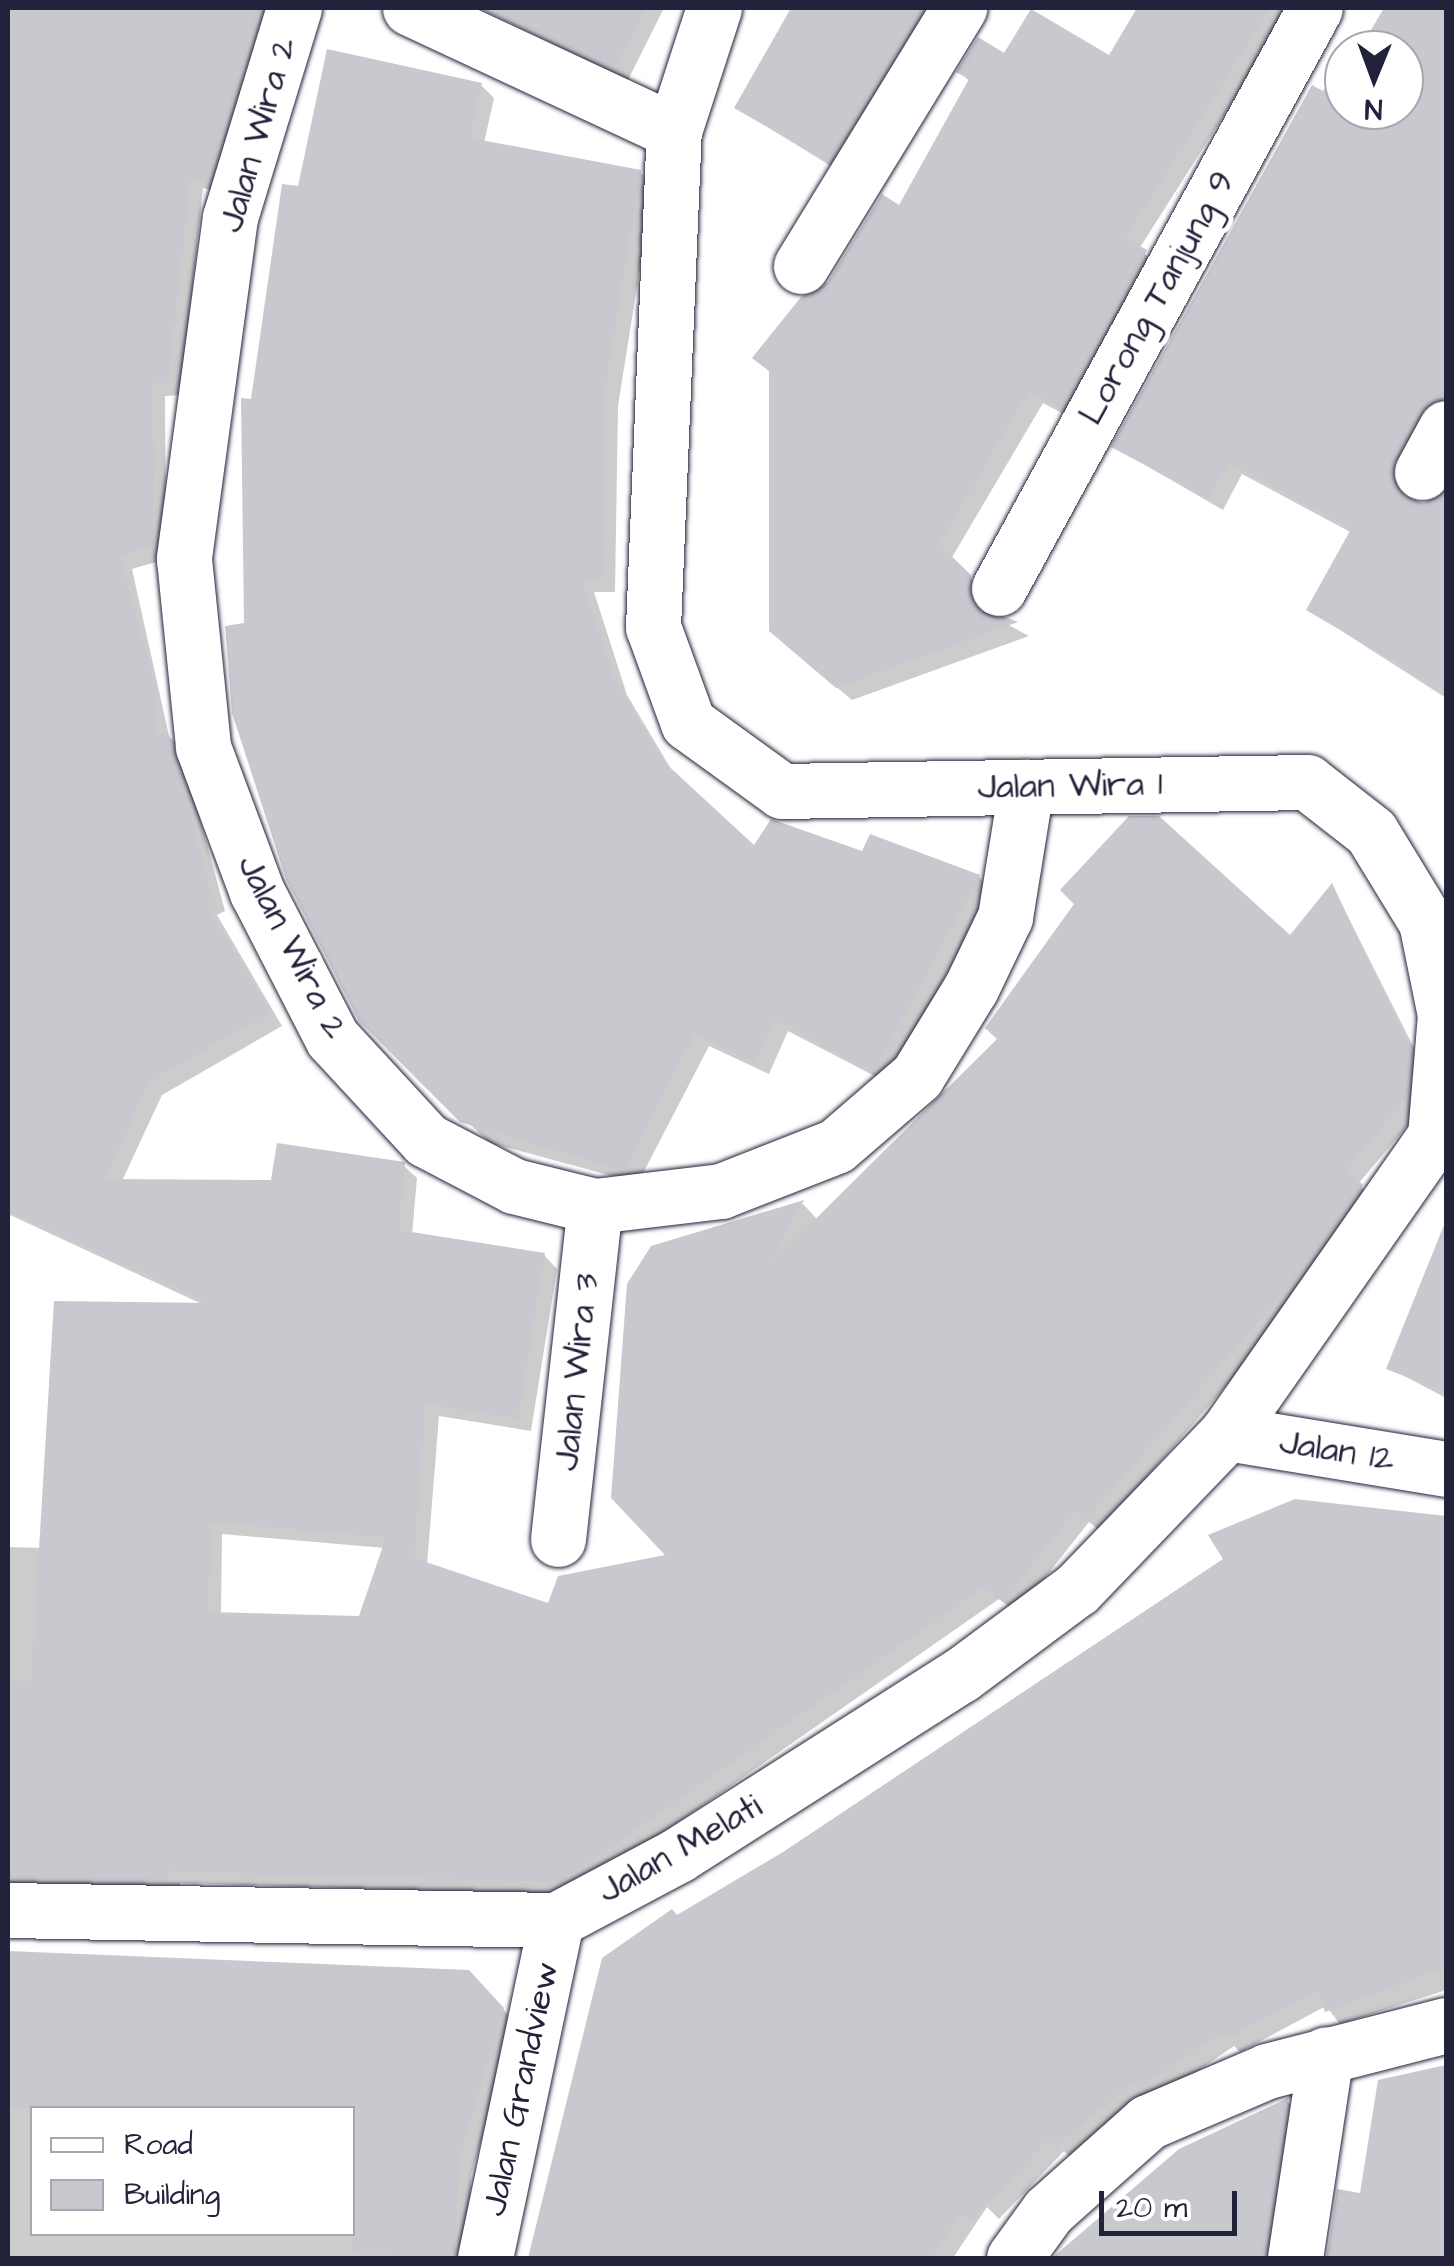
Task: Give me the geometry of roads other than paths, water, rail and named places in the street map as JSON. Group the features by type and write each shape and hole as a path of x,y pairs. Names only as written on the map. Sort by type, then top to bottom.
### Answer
{"street":[{"name":"Jalan Wira 2","path":"294,8 230,217 184,559 204,747 257,892 332,1038 426,1140 514,1186 595,1206 720,1191 836,1146 916,1076 1006,917 1026,786"},
{"path":"410,8 674,131"},
{"name":"Jalan Wira 1","path":"714,8 674,131 653,627 688,723 782,791 1307,782 1371,832 1426,922 1445,1015 1435,1136 1226,1433"},
{"path":"801,266 960,8"},
{"name":"Lorong Tanjung 9","path":"999,588 1316,8"},
{"name":"Jalan Wira 3","path":"558,1539 595,1206"},
{"name":"Jalan 12","path":"1226,1433 1446,1469"},
{"name":"Jalan Melati","path":"8,1910 556,1920 678,1855 962,1675 1077,1589 1226,1433"},
{"name":"Jalan Grandview","path":"485,2258 556,1920"},
{"path":"1014,2258 1048,2211 1148,2122 1326,2054 1446,2025"},
{"path":"1294,2258 1326,2054"}]}
